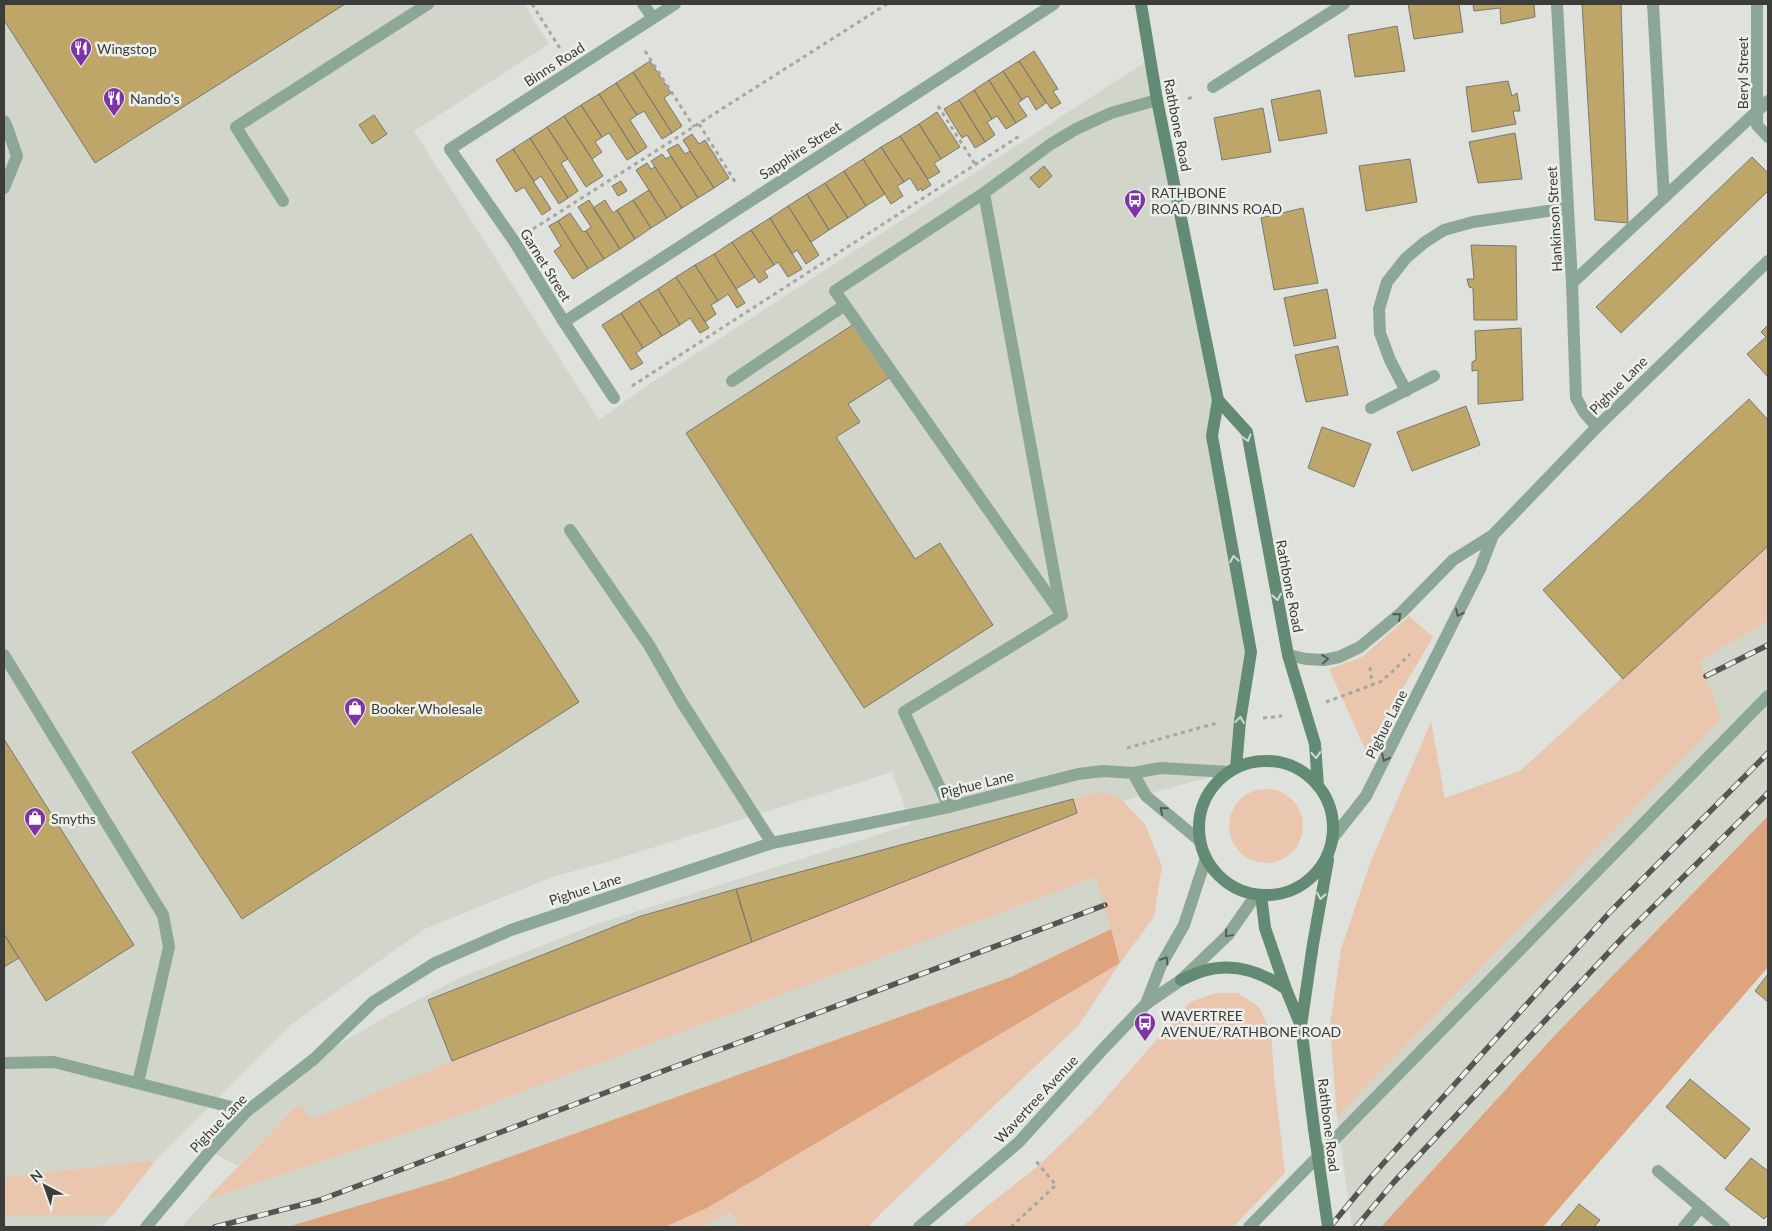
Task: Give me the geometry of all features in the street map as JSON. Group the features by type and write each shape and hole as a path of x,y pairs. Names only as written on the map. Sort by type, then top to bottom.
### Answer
{"main road":[{"name":"Rathbone Road","path":"1141,4 1157,100 1218,400 1212,436 1251,652 1233,770"},
{"name":"Rathbone Road","path":"1218,400 1247,432 1288,655 1315,744 1318,786"},
{"path":"1258,762 1280,762 1301,771 1318,786 1328,802 1333,820 1331,844 1320,868 1304,884 1284,893 1259,895 1236,888 1218,876 1206,858 1200,842 1199,822 1204,802 1215,785 1233,770 1258,762"},
{"name":"Rathbone Road","path":"1301,1026 1331,844"},
{"name":"Rathbone Road","path":"1259,895 1265,928 1301,1026 1328,1227"},
{"path":"1181,980 1203,971 1223,968 1236,969 1260,973 1286,989"}],"street":[{"path":"283,201 236,127 428,4"},
{"path":"643,4 653,18"},
{"name":"Binns Road","path":"450,149 674,4"},
{"name":"Sapphire Street","path":"564,322 1054,4"},
{"path":"1213,87 1344,4"},
{"name":"Hankinson Street","path":"1557,4 1576,398 1584,412 1597,427"},
{"path":"1653,4 1664,198"},
{"name":"Beryl Street","path":"1757,4 1757,125 1768,137"},
{"path":"1062,615 835,291 984,193 1076,129 1111,113 1157,100"},
{"path":"1572,284 1768,101"},
{"path":"4,121 8,127 17,156 4,188"},
{"name":"Garnet Street","path":"450,149 514,241 614,398"},
{"path":"984,193 1062,615"},
{"path":"1406,391 1390,360 1380,333 1379,309 1387,282 1406,258 1425,242 1444,230 1473,222 1568,208"},
{"name":"Pighue Lane","path":"1288,655 1324,660 1338,657 1360,647 1402,612 1453,560 1493,535 1597,427 1768,261"},
{"path":"732,380 845,305"},
{"path":"1371,408 1434,376"},
{"path":"570,530 649,645 680,701 772,843"},
{"name":"Pighue Lane","path":"1331,844 1366,796 1480,569 1493,535"},
{"path":"949,807 904,712 1062,615"},
{"path":"4,655 163,916 169,947 138,1083"},
{"path":"1249,1227 1768,696"},
{"name":"Pighue Lane","path":"146,1227 210,1151 247,1111 314,1060 373,1002 435,963 511,930 772,843 949,807 1078,774 1103,771 1133,773 1161,768 1233,770"},
{"path":"1133,773 1146,796 1200,842"},
{"name":"Wavertree Avenue","path":"1146,1004 1161,965 1184,925 1206,858"},
{"name":"Wavertree Avenue","path":"919,1227 1019,1142 1146,1004 1181,980 1228,935 1259,895"},
{"path":"4,1063 54,1062 247,1111"},
{"path":"1658,1171 1724,1227"},
{"path":"1684,1227 1701,1208"}],"path":[{"path":"532,4 573,70"},
{"path":"514,241 887,4"},
{"path":"632,32 694,126"},
{"path":"938,105 975,164"},
{"path":"699,124 748,202"},
{"path":"614,398 1023,133"},
{"path":"1324,704 1372,684"},
{"path":"1258,718 1281,716"},
{"path":"1148,743 1216,724"},
{"path":"1011,1227 1056,1185 1019,1142"}],"shaded area":[{"path":"4,4 524,4 549,44 414,131 599,420 645,387 1150,59 1218,400 1212,436 1251,652 1229,772 1077,813 452,1061 311,1120 298,1104 238,1166 210,1151 314,1059 391,1014 459,978 597,924 911,824 892,772 607,862 552,877 425,929 358,976 291,1025 156,1160 4,1177"},
{"path":"1768,545 1768,621 1700,661 1721,719 1337,1117 1330,1025 1341,949 1370,863 1431,722 1445,798 1520,771"},
{"path":"1409,616 1433,637 1366,751 1329,669 1362,657"},
{"path":"1768,621 1768,816 1555,1035 1381,1227 1352,1227 1337,1117 1720,719 1700,661"},
{"path":"1273,789 1293,799 1301,812 1303,826 1301,840 1293,853 1280,861 1259,863 1239,853 1231,840 1229,819 1239,799 1252,791"},
{"path":"1104,792 1120,798 1145,824 1162,866 1154,917 1120,963 1096,877 447,1120 206,1200 298,1104 312,1119 452,1061 1077,813 1073,799"},
{"path":"1768,816 1768,967 1543,1227 1381,1227 1555,1035"},
{"path":"1096,877 1111,929 1011,977 448,1179 287,1227 181,1227 206,1200 447,1120"},
{"path":"1111,929 1120,963 707,1208 665,1227 287,1227 448,1179 1011,977"},
{"path":"1120,963 1079,1025 868,1227 739,1227 730,1212 703,1227 665,1227 707,1208"},
{"path":"1216,993 1238,993 1259,1007 1271,1032 1285,1173 1233,1227 962,1227 1039,1165 1093,1113 1190,1002"},
{"path":"156,1160 113,1215 4,1215 4,1177"},
{"path":"730,1212 739,1227 703,1227"},
{"path":"4,1215 113,1215 101,1227 4,1227"}],"building":[{"path":"4,4 345,4 95,163 4,20"},
{"path":"1408,4 1459,4 1463,32 1414,39"},
{"path":"1473,4 1534,4 1535,17 1501,24 1500,8 1474,11"},
{"path":"1582,4 1621,4 1628,223 1595,220"},
{"path":"1397,26 1405,71 1355,77 1348,35"},
{"path":"1034,51 1058,89 1053,91 1061,103 1051,109 1019,61"},
{"path":"650,61 671,93 664,98 682,126 672,133 633,72"},
{"path":"1019,61 1046,103 1036,110 1028,96 1022,100 1003,71"},
{"path":"1003,71 1022,100 1018,103 1027,116 1016,123 989,80"},
{"path":"633,72 672,133 662,139 644,111 637,115 616,83"},
{"path":"989,80 1016,123 1006,129 997,116 992,119 974,90"},
{"path":"1508,81 1512,96 1517,93 1520,111 1513,111 1516,124 1472,132 1466,87"},
{"path":"616,83 637,115 630,120 647,147 637,154 599,94"},
{"path":"974,90 992,119 987,122 995,135 985,142 959,100"},
{"path":"1320,90 1327,133 1279,141 1271,100"},
{"path":"599,94 637,154 627,160 609,133 602,137 581,105"},
{"path":"959,100 985,142 975,148 967,135 962,138 944,109"},
{"path":"581,105 602,137 595,142 602,152 592,159 564,116"},
{"path":"1263,108 1271,152 1222,160 1214,118"},
{"path":"937,112 960,147 941,159 919,124"},
{"path":"374,115 387,134 372,144 359,125"},
{"path":"564,116 603,176 586,187 547,127"},
{"path":"919,124 941,159 934,163 940,172 928,179 900,136"},
{"path":"547,127 568,159 561,163 578,191 568,198 530,138"},
{"path":"1515,133 1522,179 1478,183 1469,142"},
{"path":"692,134 699,144 705,140 729,178 714,188 683,140"},
{"path":"900,136 931,185 922,191 921,188 918,191 910,178 904,182 881,147"},
{"path":"530,138 568,198 559,204 541,176 534,181 513,149"},
{"path":"678,144 685,154 690,151 714,188 698,198 667,150"},
{"path":"881,147 904,182 897,186 903,196 891,204 863,159"},
{"path":"513,149 551,209 542,215 524,187 516,192 496,160"},
{"path":"662,154 666,159 671,156 698,198 682,208 651,161"},
{"path":"1752,157 1768,173 1768,191 1621,333 1596,307"},
{"path":"863,159 885,194 866,206 844,171"},
{"path":"1410,159 1417,202 1366,211 1359,166"},
{"path":"647,163 651,169 655,167 682,208 667,218 636,170"},
{"path":"1044,166 1052,176 1039,188 1030,178"},
{"path":"844,171 866,206 848,218 825,183"},
{"path":"621,181 627,191 618,196 612,186"},
{"path":"825,183 848,218 829,230 807,194"},
{"path":"649,190 667,218 651,228 633,200"},
{"path":"807,194 829,230 811,242 788,206"},
{"path":"589,200 620,249 604,259 586,231 591,227 578,207"},
{"path":"605,200 613,213 617,210 635,239 620,249 593,208"},
{"path":"633,200 651,228 635,239 617,210"},
{"path":"788,206 819,255 806,264 797,250 792,254 770,218"},
{"path":"1303,208 1318,283 1274,290 1261,218"},
{"path":"570,213 583,232 586,231 604,259 588,269 558,221"},
{"path":"770,218 802,269 788,277 778,262 774,265 751,230"},
{"path":"558,221 588,269 573,279 554,251 561,246 549,226"},
{"path":"751,230 774,265 764,271 768,277 759,283 732,242"},
{"path":"732,242 755,277 736,289 714,254"},
{"path":"1471,245 1516,246 1517,320 1474,320 1473,288 1469,287 1467,279 1474,279"},
{"path":"714,254 745,303 737,308 728,294 718,301 695,265"},
{"path":"695,265 718,301 711,305 716,314 705,322 676,277"},
{"path":"676,277 709,328 700,333 690,318 680,325 658,289"},
{"path":"658,289 680,325 662,336 639,301"},
{"path":"1327,289 1336,338 1294,346 1284,298"},
{"path":"639,301 662,336 643,348 621,313"},
{"path":"621,313 643,348 636,353 643,363 631,370 602,325"},
{"path":"854,324 889,378 848,404 860,422 836,437 915,559 940,543 993,625 864,708 686,433"},
{"path":"1768,325 1768,377 1747,354 1766,337 1761,332"},
{"path":"1521,328 1523,400 1478,404 1478,370 1472,371 1472,362 1476,360 1475,331"},
{"path":"1338,346 1348,395 1306,402 1295,355"},
{"path":"1749,399 1768,420 1768,546 1623,679 1543,590"},
{"path":"1466,406 1480,445 1412,471 1397,432"},
{"path":"1322,427 1371,444 1354,487 1308,468"},
{"name":"Booker Wholesale","path":"471,534 579,702 242,919 132,752"},
{"name":"Smyths","path":"4,739 134,945 46,1001 4,934"},
{"path":"1073,799 1077,813 752,942 736,889"},
{"path":"736,889 752,942 452,1061 428,1000 641,916"},
{"path":"4,934 19,958 4,967"},
{"path":"1768,974 1768,1002 1755,991"},
{"path":"1690,1079 1750,1129 1725,1159 1666,1107"},
{"path":"1751,1158 1768,1171 1768,1215 1764,1219 1725,1189"},
{"path":"1579,1204 1600,1220 1594,1227 1560,1227"}],"railway":[{"path":"1706,676 1768,645"},
{"path":"1330,1227 1371,1177 1611,911 1768,753"},
{"path":"1356,1227 1394,1182 1626,934 1768,793"},
{"path":"215,1227 320,1200 1105,905"}],"place":[{"name":"Wingstop","path":"81,67"},
{"name":"Nando's","path":"114,117"},
{"name":"RATHBONE ROAD/BINNS ROAD","path":"1135,219"},
{"name":"Booker Wholesale","path":"355,727"},
{"name":"Smyths","path":"35,837"},
{"name":"WAVERTREE AVENUE/RATHBONE ROAD","path":"1145,1042"}]}
